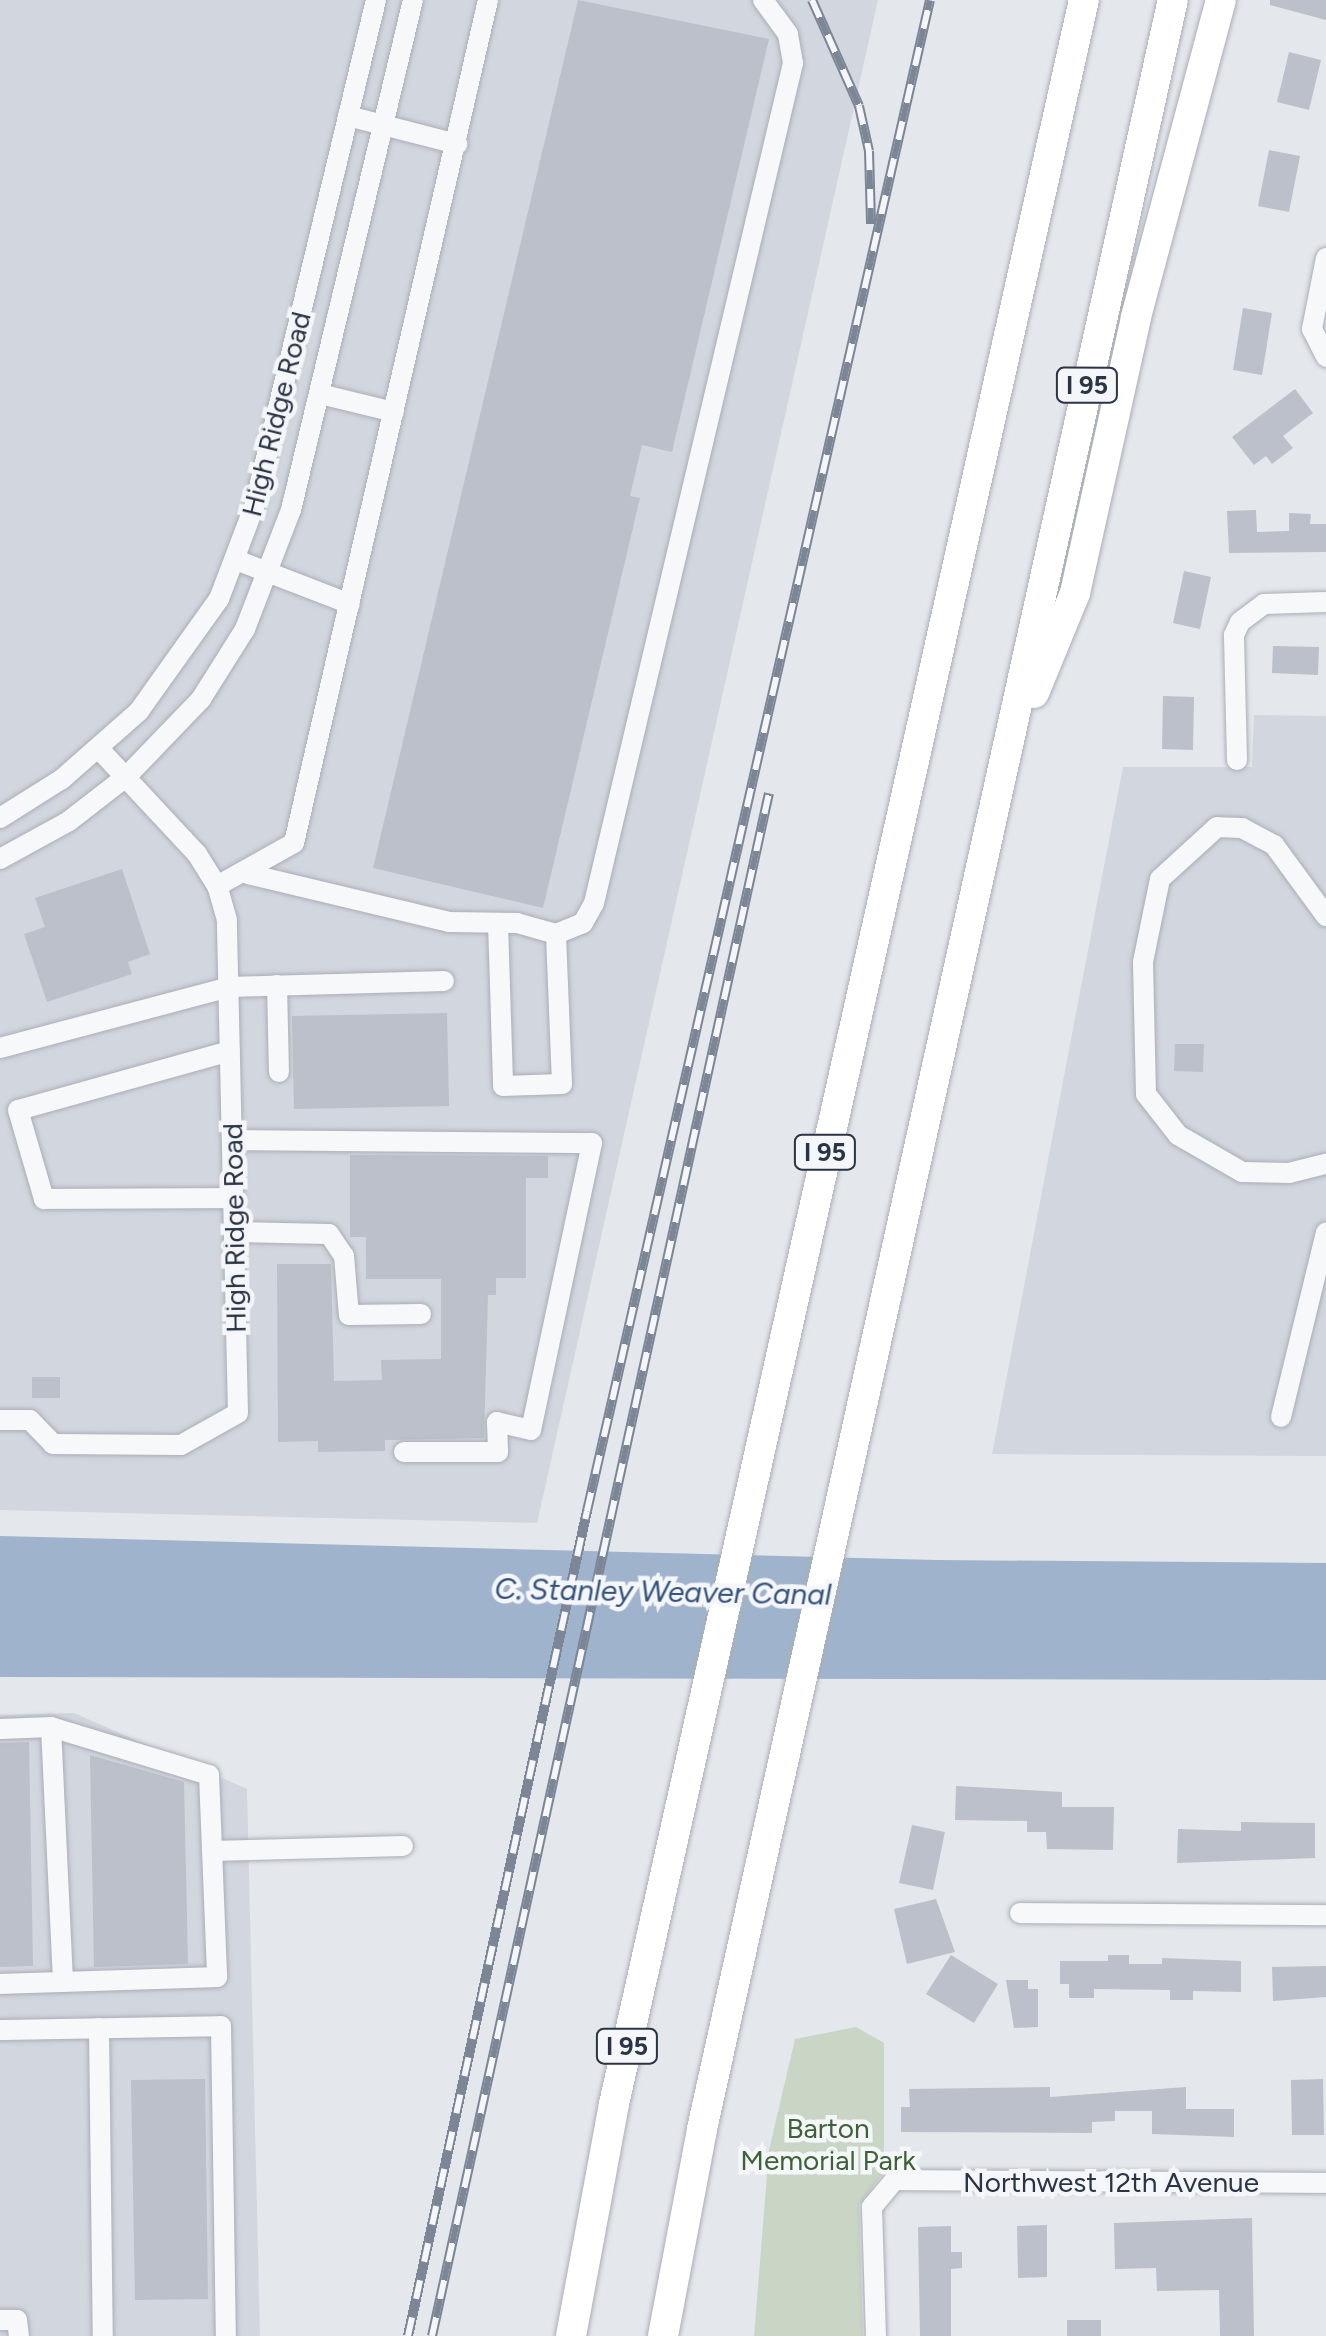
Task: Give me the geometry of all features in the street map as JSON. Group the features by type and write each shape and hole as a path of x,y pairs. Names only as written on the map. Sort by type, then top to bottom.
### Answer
{"highway":[{"path":"1071,0 1074,44"},
{"name":"I 95","path":"571,2336 598,2176 1084,0"},
{"name":"I 95","path":"662,2336 784,1759 1172,0"},
{"path":"1002,770 1075,593 1136,317 1222,0"}],"street":[{"name":"High Ridge Road","path":"0,1420 30,1420 53,1444 181,1445 238,1413 227,920 217,886 128,776 100,750 171,674 236,560 376,0"},
{"name":"High Ridge Road","path":"128,776 201,699 245,629 269,575 320,394 414,0"},
{"path":"217,886 248,874 294,843 488,0"},
{"path":"248,874 449,922 498,923 556,934 583,923 594,903 794,63 788,34 763,0"},
{"path":"348,116 457,144"},
{"path":"1325,356 1312,329 1326,258"},
{"path":"320,394 394,412"},
{"path":"236,560 350,604"},
{"path":"1236,760 1234,635 1264,604 1326,602"},
{"path":"0,818 100,750"},
{"path":"0,859 69,821 128,776"},
{"path":"1326,916 1274,845 1242,828 1217,827 1160,879 1143,962 1146,1094 1178,1135 1242,1172 1326,1164"},
{"path":"498,923 503,1086 562,1084 556,934"},
{"path":"0,1048 228,987 444,981"},
{"path":"278,985 279,1072"},
{"path":"230,1051 18,1110 44,1199 234,1198"},
{"path":"232,1140 592,1144 532,1430 498,1422 498,1452 404,1452"},
{"path":"234,1232 329,1234 344,1256 349,1316 421,1314"},
{"path":"1281,1417 1326,1232"},
{"path":"0,1728 51,1728 209,1776 217,1977 0,1984"},
{"path":"51,1728 63,1982"},
{"path":"212,1851 403,1846"},
{"path":"1020,1913 1326,1916"},
{"path":"0,2030 221,2026 226,2336"},
{"path":"99,2028 104,2336"},
{"name":"Northwest 12th Avenue","path":"876,2336 872,2208 896,2180 1326,2183"},
{"path":"0,2320 17,2320 19,2336"}],"shaded area":[{"path":"0,0 878,0 537,1523 0,1510"},
{"path":"1254,715 1326,716 1326,1456 992,1454 1123,767 1252,767"},
{"path":"74,1713 247,1789 260,2336 0,2336 0,1715"}],"green space":[{"name":"Barton Memorial Park","path":"856,2027 884,2043 884,2172 859,2205 863,2336 754,2336 769,2150 795,2039"}],"water":[{"name":"C. Stanley Weaver Canal","path":"0,1536 936,1560 1326,1563 1326,1680 0,1677"}],"building":[{"path":"578,0 769,39 672,452 642,445 630,496 640,498 543,908 373,868"},
{"path":"1270,0 1326,0 1326,20 1270,5"},
{"path":"1289,52 1321,60 1309,110 1277,102"},
{"path":"1269,150 1300,156 1289,212 1258,206"},
{"path":"1243,308 1272,313 1262,375 1233,370"},
{"path":"1295,389 1313,413 1283,436 1293,448 1272,464 1266,456 1254,465 1232,437"},
{"path":"1256,510 1257,532 1289,531 1289,513 1311,514 1310,524 1326,524 1326,552 1229,553 1227,511"},
{"path":"1184,571 1211,577 1200,629 1173,623"},
{"path":"1273,646 1319,647 1318,675 1272,673"},
{"path":"1163,696 1194,697 1193,750 1162,749"},
{"path":"122,869 150,954 128,962 132,974 47,1002 24,934 45,927 35,898"},
{"path":"447,1013 449,1106 294,1109 292,1016"},
{"path":"1175,1044 1204,1044 1203,1072 1174,1071"},
{"path":"350,1155 548,1156 548,1178 526,1178 526,1278 496,1278 496,1295 488,1295 484,1438 385,1440 385,1451 318,1452 318,1441 278,1442 277,1264 331,1264 334,1381 382,1380 381,1360 441,1359 441,1279 366,1279 366,1237 350,1237"},
{"path":"32,1377 60,1377 60,1398 32,1398"},
{"path":"29,1742 33,1966 0,1967 0,1743"},
{"path":"90,1755 184,1782 188,1964 94,1967"},
{"path":"956,1786 1062,1792 1062,1807 1114,1807 1113,1850 1047,1849 1046,1832 1027,1832 1027,1821 955,1820"},
{"path":"1241,1822 1315,1823 1315,1858 1177,1863 1178,1829 1241,1831"},
{"path":"912,1825 945,1832 933,1890 899,1883"},
{"path":"936,1899 955,1952 907,1964 894,1909"},
{"path":"951,1955 998,1984 974,2023 926,1994"},
{"path":"1108,1955 1129,1955 1129,1964 1162,1964 1162,1958 1241,1961 1241,1992 1193,1991 1193,2000 1170,2000 1170,1990 1094,1989 1094,1998 1069,1998 1069,1984 1060,1984 1060,1961 1108,1961"},
{"path":"1326,1966 1326,1997 1273,2001 1272,1967"},
{"path":"1006,1980 1028,1980 1028,1989 1038,1989 1038,2027 1014,2028"},
{"path":"205,2079 208,2299 135,2300 131,2080"},
{"path":"1323,2079 1324,2135 1292,2135 1291,2080"},
{"path":"1050,2087 1050,2097 1186,2087 1186,2109 1234,2109 1234,2137 1152,2134 1152,2111 1115,2111 1115,2121 1092,2122 1092,2133 901,2132 901,2107 910,2107 909,2089"},
{"path":"1252,2218 1254,2336 1220,2336 1219,2290 1157,2291 1156,2268 1115,2269 1114,2223"},
{"path":"1047,2225 1047,2277 1018,2278 1017,2226"},
{"path":"951,2226 951,2252 962,2252 962,2268 951,2269 951,2336 920,2336 918,2227"},
{"path":"1067,2320 1101,2320 1101,2336 1067,2336"}],"railway":[{"path":"812,0 859,106 869,151 871,224"},
{"path":"408,2336 587,1511 930,0"},
{"path":"432,2336 769,793"}]}
